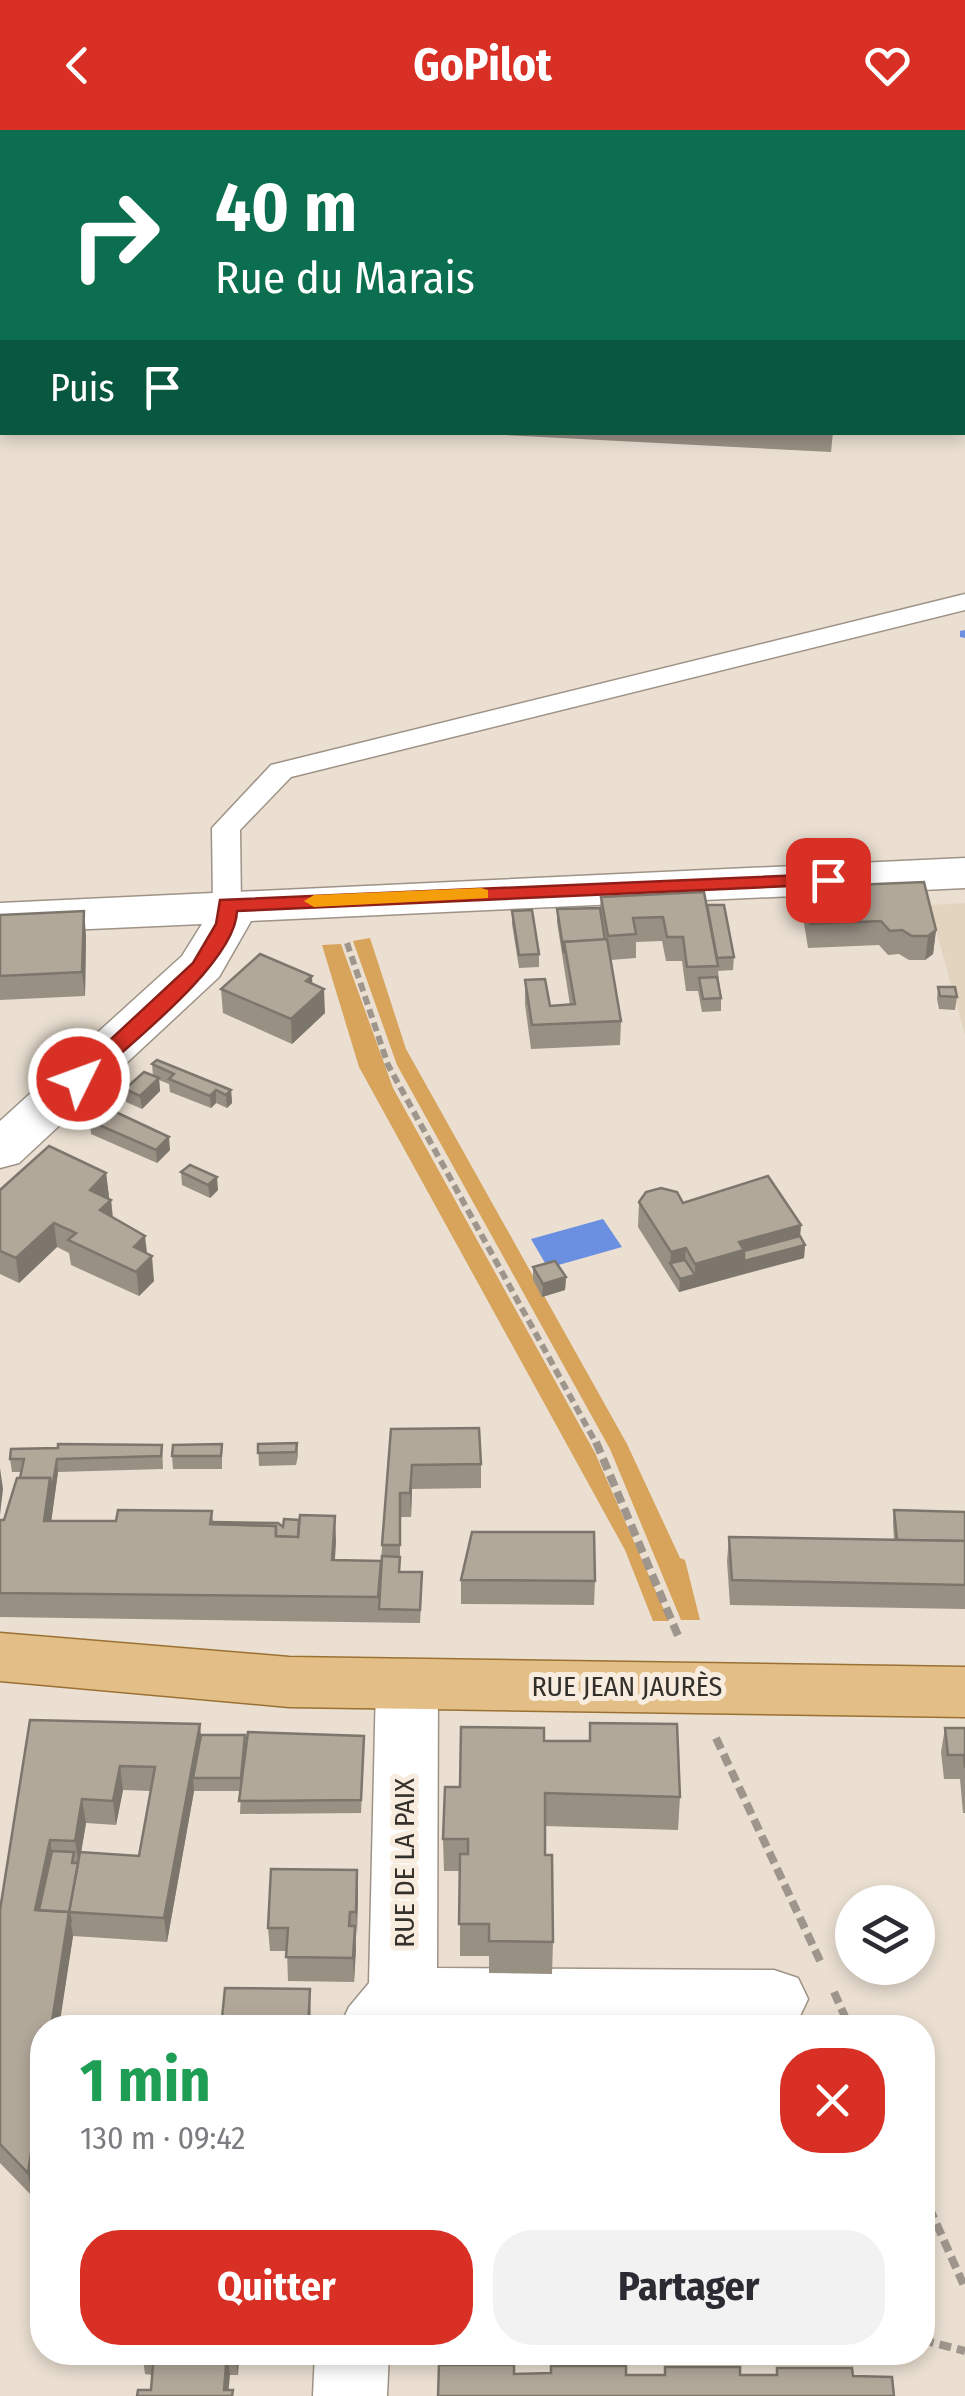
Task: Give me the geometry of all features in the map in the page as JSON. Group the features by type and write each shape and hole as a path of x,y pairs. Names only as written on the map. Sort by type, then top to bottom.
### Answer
{"main road":[{"name":"RUE JEAN JAURÈS","path":"0,1657 289,1682"},
{"name":"RUE JEAN JAURÈS","path":"0,1696 289,1682 965,1692"}],"street":[{"path":"0,918 965,873"},
{"path":"0,1150 201,966 226,924 227,905"},
{"name":"RUE DE LA PAIX","path":"388,2012 407,1684"},
{"path":"388,2012 774,1999"},
{"path":"350,2396 351,2365"}],"lane":[{"path":"227,905 226,828 281,771 965,602"}],"path":[{"path":"336,900 388,1065 605,1459 672,1617 690,1688 844,2015"},
{"path":"935,2220 965,2288"},
{"path":"935,2343 965,2351"}],"shaded area":[{"path":"965,903 965,1035 929,905"},
{"path":"370,938 406,1049 627,1444 680,1558 685,1560 700,1620 681,1620 610,1449 397,1065 353,941"},
{"path":"341,944 393,1088 595,1453 669,1621 653,1621 625,1550 359,1067 322,945"}],"water":[{"path":"603,1219 622,1247 548,1268 531,1239"}],"building":[{"path":"924,882 936,930 928,936 890,931 881,921 810,924 805,887"},
{"path":"704,892 718,966 687,967 683,937 667,937 663,917 633,918 636,934 608,936 601,897"},
{"path":"707,905 724,905 734,957 717,958"},
{"path":"600,908 605,940 564,942 564,953 557,909"},
{"path":"532,910 539,954 519,955 512,911"},
{"path":"84,911 82,972 0,976 0,915"},
{"path":"607,939 621,1021 532,1025 525,980 545,979 550,1006 575,1004 564,942"},
{"path":"260,954 312,976 306,981 324,989 291,1019 221,989"},
{"path":"717,977 721,998 703,999 699,978"},
{"path":"938,987 955,987 957,997 940,996"},
{"path":"157,1060 231,1090 226,1095 216,1090 210,1096 169,1079 174,1074 152,1064"},
{"path":"144,1072 159,1078 140,1096 125,1089"},
{"path":"105,1107 169,1137 156,1150 90,1121"},
{"path":"49,1146 106,1173 90,1190 111,1200 100,1210 145,1236 134,1247 152,1256 136,1272 68,1240 76,1233 54,1223 16,1258 0,1251 0,1190"},
{"path":"190,1165 217,1177 208,1185 181,1172"},
{"path":"768,1176 801,1225 739,1242 744,1250 695,1264 686,1248 671,1252 639,1202 646,1192 661,1188 677,1192 683,1203"},
{"path":"800,1236 805,1245 744,1261 744,1251"},
{"path":"685,1260 695,1275 680,1279 670,1263"},
{"path":"555,1261 566,1277 543,1284 533,1267"},
{"path":"479,1428 481,1464 412,1465 410,1493 400,1493 400,1545 382,1545 391,1429"},
{"path":"297,1443 296,1452 258,1453 258,1444"},
{"path":"58,1444 162,1445 161,1456 57,1459 52,1489 50,1478 20,1478 24,1459 10,1459 11,1449 58,1448"},
{"path":"222,1444 221,1456 172,1456 173,1445"},
{"path":"17,1478 50,1478 44,1521 116,1521 118,1510 212,1511 210,1524 276,1526 276,1536 298,1537 300,1515 335,1516 332,1560 381,1561 378,1597 0,1593 0,1520 4,1520"},
{"path":"894,1510 965,1512 965,1541 897,1540"},
{"path":"284,1519 299,1520 298,1537 276,1536 276,1526 213,1524 278,1523 283,1527"},
{"path":"472,1532 594,1532 595,1581 461,1580"},
{"path":"729,1537 965,1541 965,1585 732,1580"},
{"path":"382,1556 400,1557 399,1572 422,1572 420,1610 379,1609"},
{"path":"30,1720 200,1724 164,1918 69,1912 53,2015 30,2015 28,2173 0,2144 0,1910","holes":["120,1766 155,1767 139,1856 80,1852 69,1912 35,1910 50,1840 75,1841 82,1799 113,1801"]},
{"path":"590,1723 677,1724 680,1797 545,1793 545,1855 552,1855 553,1942 489,1941 489,1924 459,1924 460,1854 468,1854 468,1839 443,1839 445,1787 460,1787 461,1727 544,1728 544,1741 590,1741"},
{"path":"945,1728 965,1728 965,1768 964,1755 948,1755"},
{"path":"248,1732 364,1736 361,1800 239,1801"},
{"path":"201,1735 245,1735 241,1778 193,1778"},
{"path":"52,1851 74,1852 72,1863 78,1863 69,1912 39,1910"},
{"path":"271,1869 357,1870 356,1912 350,1912 349,1926 355,1926 353,1958 286,1957 288,1928 268,1928"},
{"path":"225,1988 310,1989 309,2015 222,2015"},
{"path":"153,2365 226,2365 224,2390 233,2390 232,2396 137,2396 138,2390 151,2390"},
{"path":"439,2365 514,2365 514,2374 551,2373 551,2366 626,2366 626,2375 665,2375 665,2367 740,2367 740,2375 777,2375 777,2368 852,2368 853,2376 892,2377 894,2396 438,2396"}],"slow traffic":[{"path":"314,901 481,894"}],"route":[{"path":"79,1079 201,966 226,924 227,905 828,880"}]}
